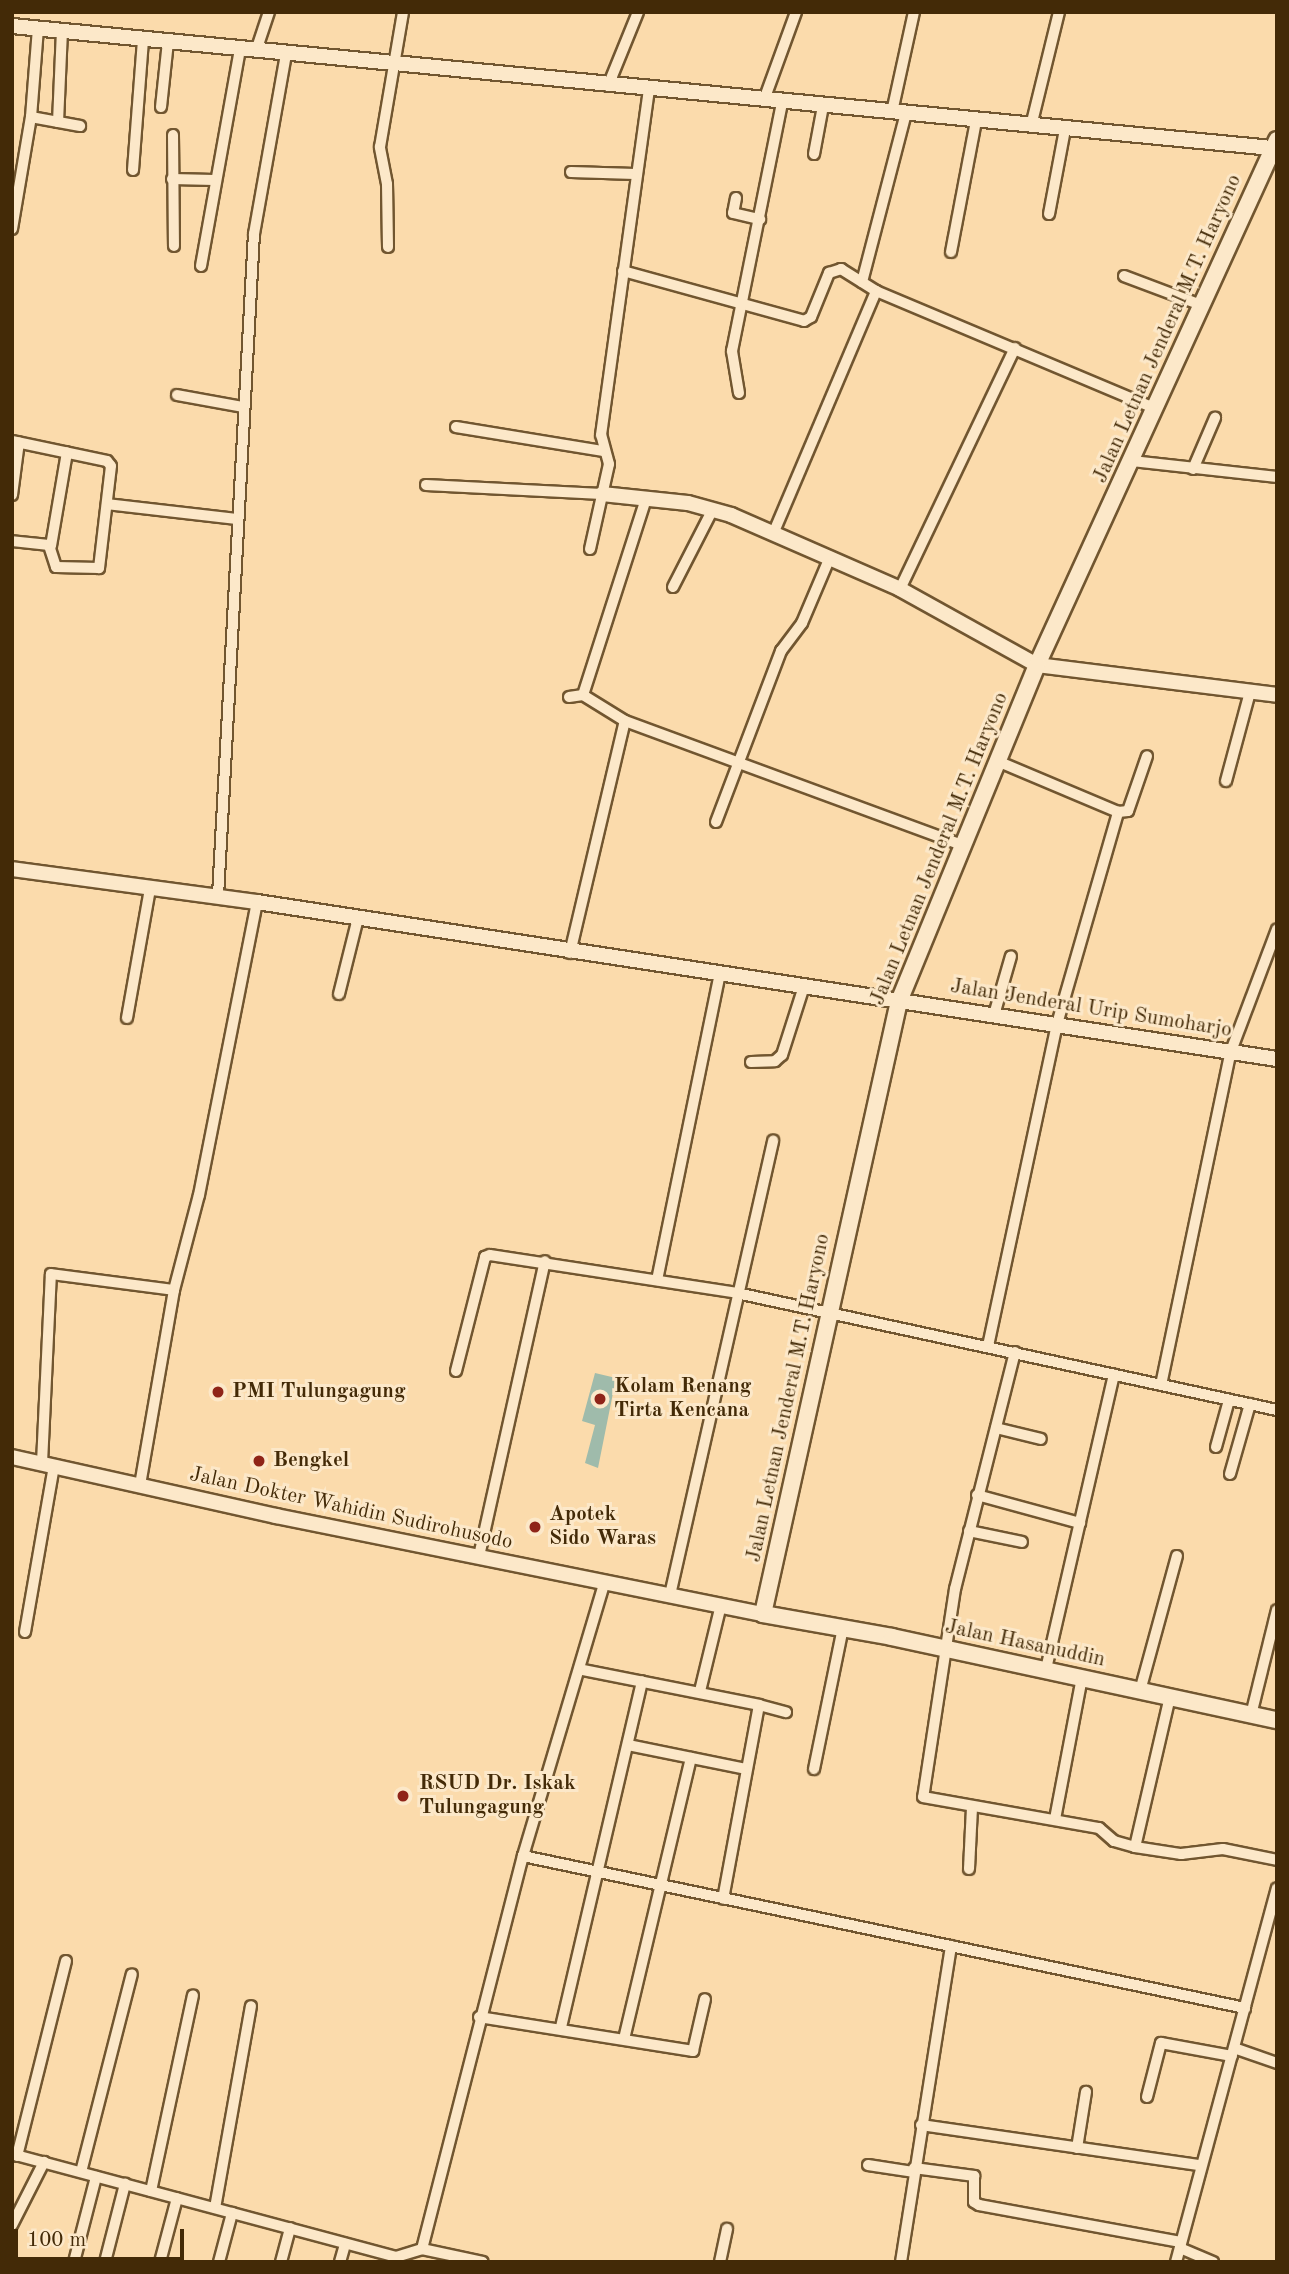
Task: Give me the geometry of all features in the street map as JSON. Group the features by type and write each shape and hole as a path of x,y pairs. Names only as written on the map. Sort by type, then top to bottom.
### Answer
{"main road":[{"name":"Jalan Letnan Jenderal M.T. Haryono","path":"763,1614 899,1001 965,846 1037,665 1276,145"},
{"name":"Jalan Hasanuddin","path":"763,1614 1046,1669 1277,1720"}],"street":[{"path":"256,51 269,12"},
{"path":"388,247 387,184 380,147 403,12"},
{"path":"608,86 638,12"},
{"path":"764,100 796,12"},
{"path":"862,282 899,113 914,12"},
{"path":"1031,126 1059,12"},
{"path":"12,26 976,121 1276,145"},
{"path":"12,229 31,117 38,29"},
{"path":"58,122 62,31"},
{"path":"133,170 143,39"},
{"path":"161,107 168,42"},
{"path":"201,266 214,180 240,49"},
{"path":"218,896 236,519 255,222 286,54"},
{"path":"590,550 609,464 602,450 635,174 649,90"},
{"path":"738,393 732,351 745,303 782,102"},
{"path":"814,155 823,106"},
{"path":"31,117 80,125"},
{"path":"951,251 976,121"},
{"path":"1049,214 1065,129"},
{"path":"173,135 174,246"},
{"path":"571,172 635,174"},
{"path":"172,180 214,180"},
{"path":"736,198 733,214 760,219"},
{"path":"623,271 804,321 811,317 832,270 848,272 876,290 1154,408"},
{"path":"1124,276 1201,305"},
{"path":"773,534 876,290"},
{"path":"901,589 1015,348"},
{"path":"177,394 243,407"},
{"path":"1193,469 1215,418"},
{"path":"456,427 602,450"},
{"path":"12,495 16,441 67,452 109,463 99,568 54,566 51,546 67,452"},
{"path":"1132,461 1277,477"},
{"path":"426,485 602,495 713,509 901,589 1037,665 1277,695"},
{"path":"583,695 646,499"},
{"path":"107,504 236,519"},
{"path":"673,587 713,509"},
{"path":"12,541 51,546"},
{"path":"716,822 736,763 781,651 802,623 830,557"},
{"path":"1226,781 1250,692"},
{"path":"569,697 583,695 625,721 965,846"},
{"path":"570,953 625,721"},
{"path":"997,761 1118,812 1128,811 1147,756"},
{"path":"988,1346 1057,1024 1118,812"},
{"name":"Jalan Jenderal Urip Sumoharjo","path":"12,869 218,896 570,953 1277,1059"},
{"path":"127,1018 150,889"},
{"path":"141,1485 174,1290 199,1195 257,902"},
{"path":"339,994 358,918"},
{"path":"1161,1385 1231,1051 1277,929"},
{"path":"994,1015 1011,956"},
{"path":"657,1280 720,974"},
{"path":"751,1062 775,1061 782,1055 804,986"},
{"path":"670,1595 774,1140"},
{"path":"456,1371 485,1257 545,1261 737,1293 1277,1410"},
{"path":"479,1556 545,1261"},
{"path":"25,1632 48,1465 51,1274 174,1290"},
{"path":"1015,1352 968,1531 922,1795 972,1807 1099,1828 1114,1842 1135,1847 1181,1854 1223,1849 1277,1860"},
{"path":"1046,1669 1114,1374"},
{"path":"1216,1447 1230,1400"},
{"path":"1230,1474 1250,1404"},
{"path":"996,1428 1041,1439"},
{"name":"Jalan Dokter Wahidin Sudirohusodo","path":"12,1457 604,1584 763,1614"},
{"path":"977,1495 1080,1524"},
{"path":"968,1531 1022,1542"},
{"path":"1140,1691 1177,1556"},
{"path":"422,2249 479,2017 523,1856 604,1584"},
{"path":"700,1691 721,1605"},
{"path":"1251,1715 1277,1610"},
{"path":"814,1769 843,1628"},
{"path":"583,1670 700,1691 786,1712"},
{"path":"1055,1819 1082,1678"},
{"path":"561,2027 642,1681"},
{"path":"1135,1847 1170,1697"},
{"path":"723,1899 759,1705"},
{"path":"628,1745 746,1769"},
{"path":"624,2039 664,1886 691,1758"},
{"path":"969,1869 972,1807"},
{"path":"523,1856 1245,2008"},
{"path":"1176,2262 1200,2165 1277,1888"},
{"path":"901,2262 951,1946"},
{"path":"66,1961 15,2155 290,2228 395,2259 422,2249 455,2259 483,2262"},
{"path":"80,2172 132,1974"},
{"path":"151,2191 193,1995"},
{"path":"479,2017 561,2027 694,2051 705,1999"},
{"path":"215,2208 250,2006"},
{"path":"1147,2097 1161,2043 1233,2052 1277,2063"},
{"path":"1077,2148 1086,2092"},
{"path":"921,2125 1200,2165"},
{"path":"12,2225 44,2162"},
{"path":"868,2165 974,2176 974,2202 979,2205 1180,2245 1213,2262"},
{"path":"74,2262 96,2177"},
{"path":"105,2262 125,2185"},
{"path":"160,2262 177,2198"},
{"path":"219,2262 232,2213"},
{"path":"281,2262 290,2228"},
{"path":"720,2262 727,2229"},
{"path":"340,2262 345,2244"}],"shaded area":[{"name":"Kolam Renang Tirta Kencana","path":"595,1373 616,1378 598,1468 585,1463 595,1425 582,1421"}],"place":[{"name":"PMI Tulungagung","path":"218,1392"},
{"name":"Kolam Renang Tirta Kencana","path":"600,1399"},
{"name":"Bengkel","path":"259,1461"},
{"name":"Apotek Sido Waras","path":"535,1527"},
{"name":"RSUD Dr. Iskak Tulungagung","path":"403,1796"}]}
